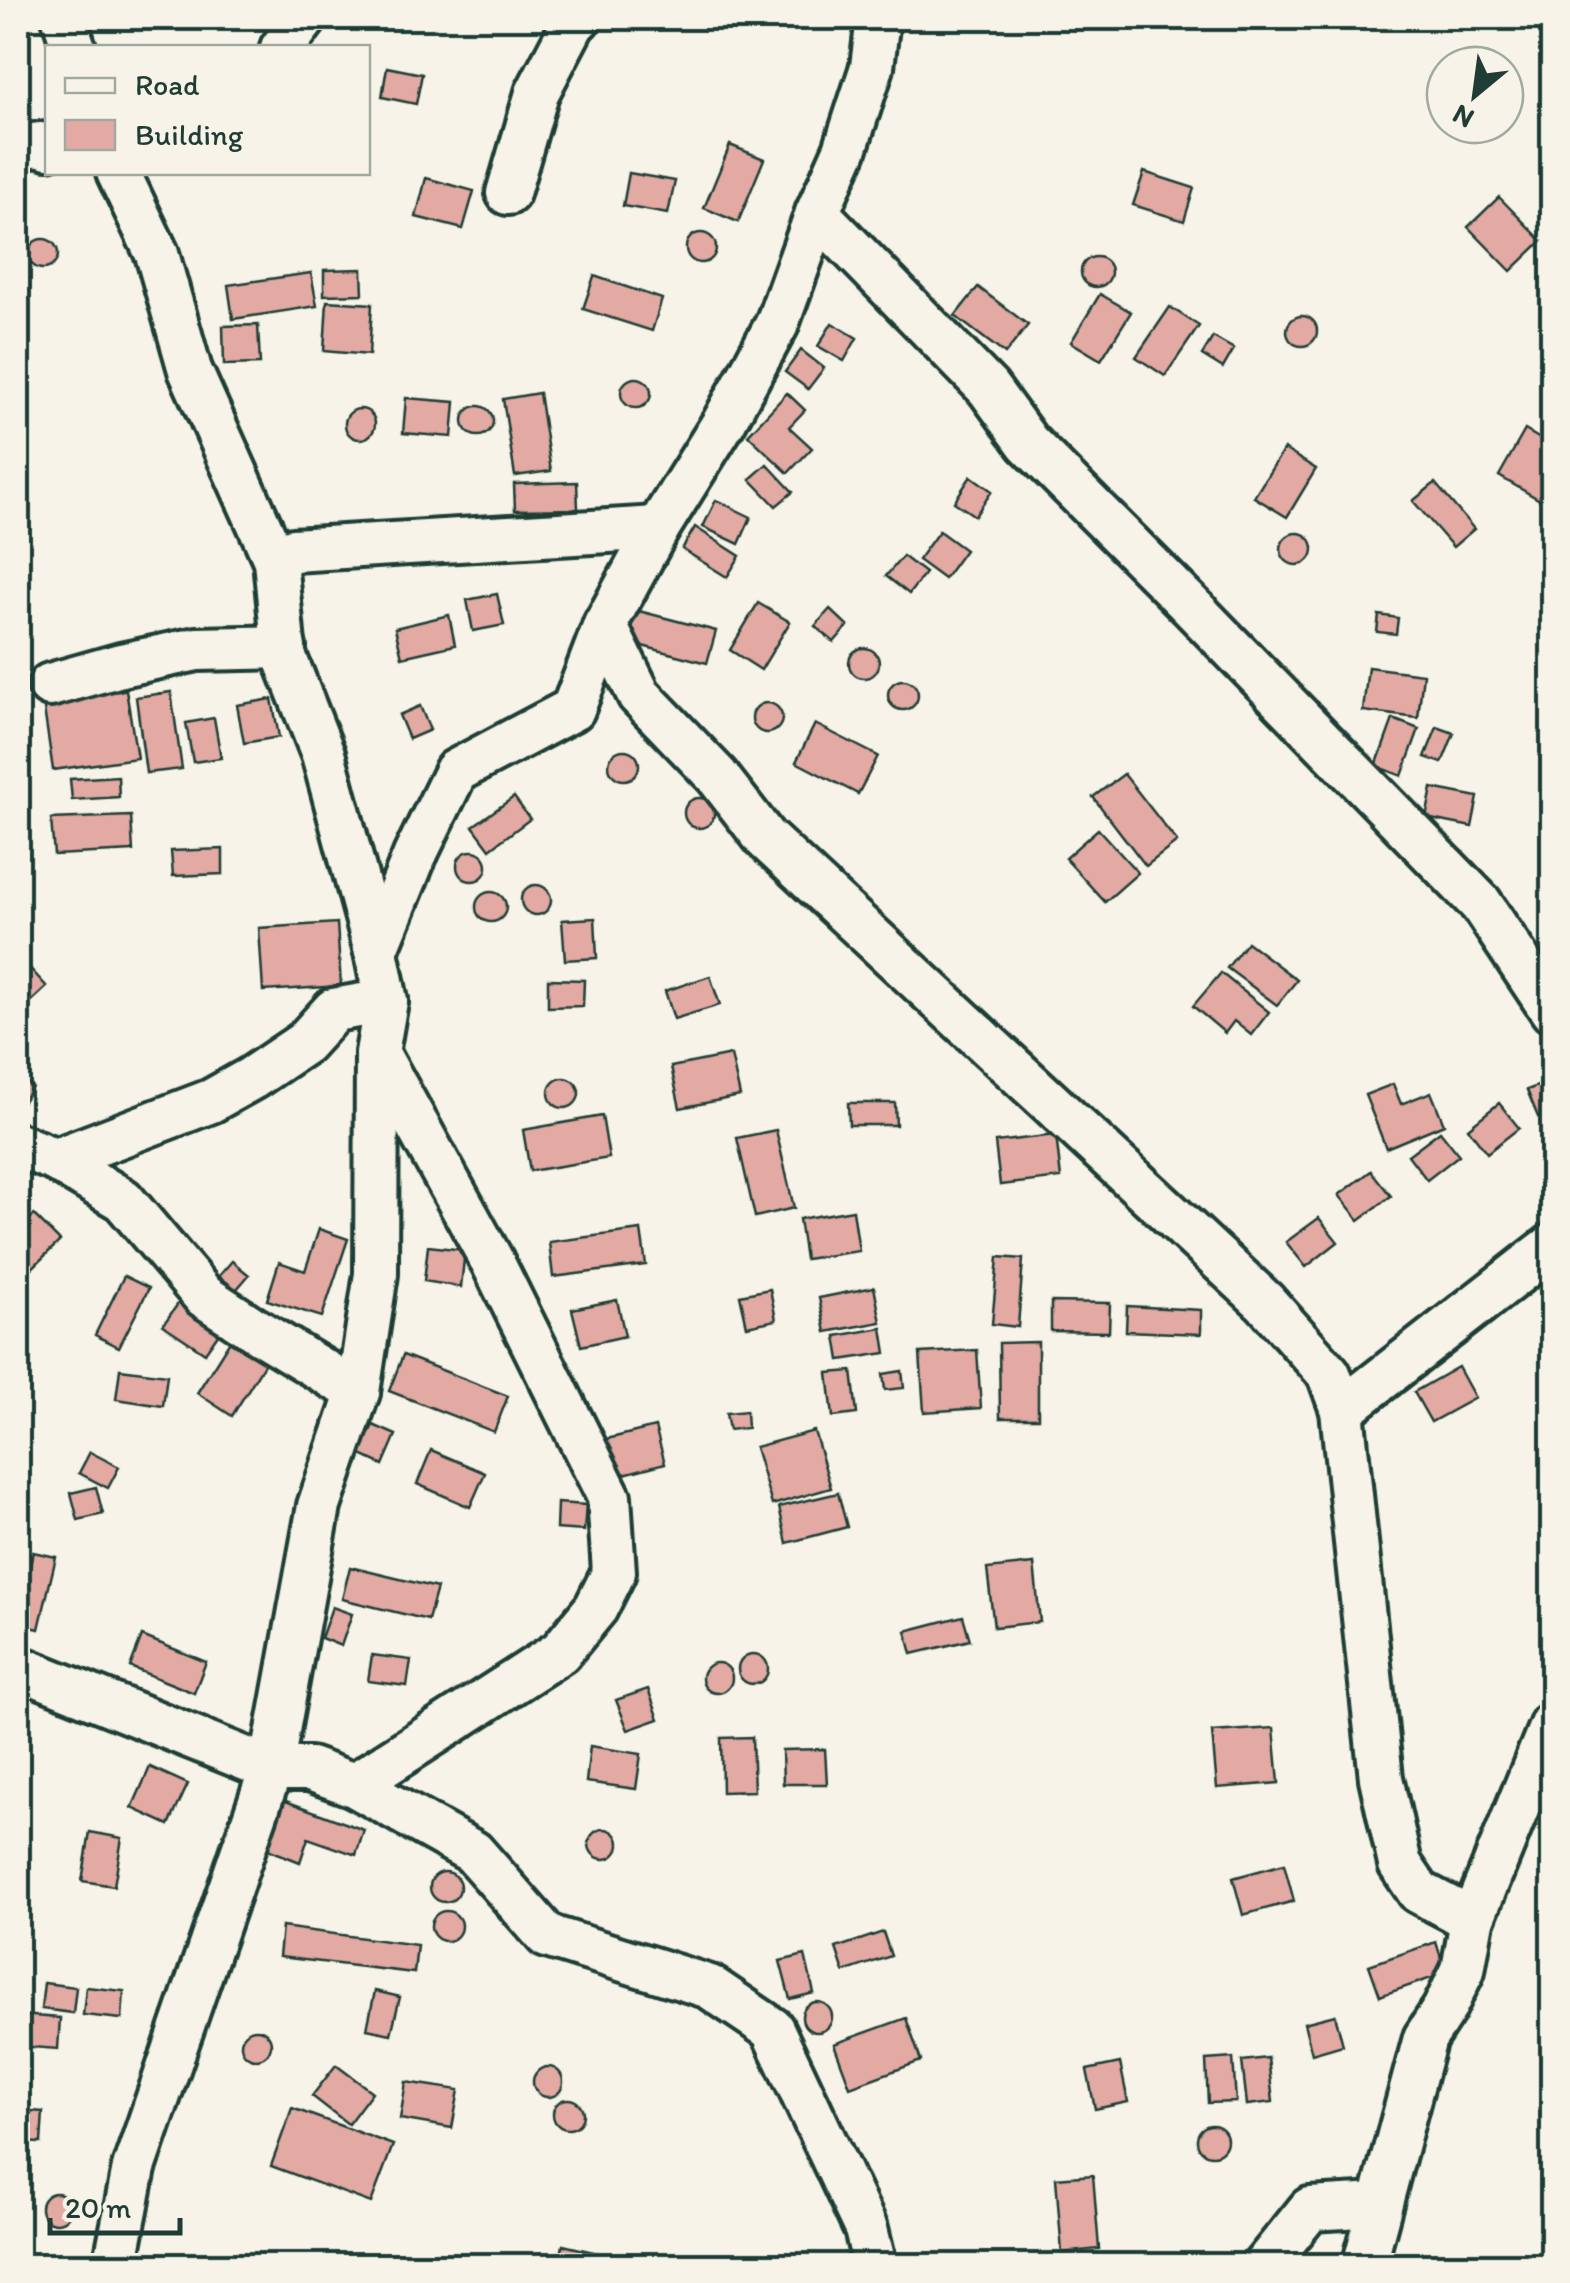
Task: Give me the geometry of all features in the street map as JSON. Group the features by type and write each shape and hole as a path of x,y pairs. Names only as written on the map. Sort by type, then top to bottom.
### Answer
{"street":[{"path":"64,18 73,45"},
{"path":"284,45 305,18"},
{"path":"508,193 537,93 579,18"},
{"path":"376,951 415,855 456,771 574,709 606,625 777,324 817,213 845,150 872,67 878,18"},
{"path":"872,67 909,18"},
{"path":"18,147 45,146"},
{"path":"115,2266 134,2168 271,1769 319,1506 358,1392 376,1274 377,1053 386,1001 323,754 284,655 275,560 190,370 157,254 119,175"},
{"path":"817,213 988,388 1028,443 1481,904 1552,1010"},
{"path":"275,560 293,550 658,528"},
{"path":"606,625 639,695 717,776 765,838 1265,1302 1329,1374 1342,1410 1381,1778 1400,1864 1420,1892 1472,1920"},
{"path":"50,685 121,664 198,649 284,647"},
{"path":"37,1152 211,1101 304,1043 334,1010 386,1001"},
{"path":"354,1785 560,1652 596,1608 614,1572 609,1497 492,1262 377,1053"},
{"path":"37,1152 123,1200 204,1296 358,1392"},
{"path":"1342,1410 1552,1246"},
{"path":"18,1667 271,1769 310,1769 354,1785 473,1852 546,1936 710,1987 772,2029 866,2229 876,2266"},
{"path":"1364,2266 1425,2038 1463,1970 1472,1920 1552,1723"},
{"path":"1264,2266 1310,2209 1379,2206"}],"building":[{"path":"387,67 422,74 416,104 382,97"},
{"path":"730,145 764,159 738,222 704,208"},
{"path":"1144,172 1194,188 1184,221 1133,205"},
{"path":"629,173 675,181 668,214 623,206"},
{"path":"426,178 474,191 463,229 416,217"},
{"path":"1499,197 1542,241 1511,271 1468,227"},
{"path":"701,233 712,237 716,248 712,259 701,263 690,259 686,248 690,237"},
{"path":"43,239 54,243 58,254 54,265 43,269 32,265 28,254 32,243"},
{"path":"1096,257 1107,261 1111,272 1107,283 1096,287 1085,283 1081,272 1085,261"},
{"path":"362,269 363,294 324,295 324,270"},
{"path":"311,273 317,306 233,319 228,285"},
{"path":"594,276 662,299 652,331 583,309"},
{"path":"978,287 1028,325 1005,354 955,316"},
{"path":"1100,294 1131,312 1101,360 1071,342"},
{"path":"327,301 372,304 369,355 324,351"},
{"path":"1170,307 1199,326 1165,376 1136,357"},
{"path":"1302,316 1316,325 1317,331 1308,345 1302,346 1288,337 1287,331 1296,317"},
{"path":"832,323 857,338 844,361 818,346"},
{"path":"258,325 260,364 224,365 223,326"},
{"path":"1213,337 1234,349 1223,368 1202,355"},
{"path":"801,350 824,368 808,389 785,372"},
{"path":"636,378 647,382 651,393 647,404 636,408 625,404 621,393 625,382"},
{"path":"539,393 551,471 515,476 503,399"},
{"path":"787,393 805,410 789,427 812,448 788,473 748,435"},
{"path":"406,398 455,402 452,437 403,433"},
{"path":"478,406 489,410 493,421 489,432 478,436 467,432 463,421 467,410"},
{"path":"360,409 371,413 375,424 371,435 360,439 349,435 345,424 349,413"},
{"path":"1525,430 1552,446 1548,473 1552,476 1550,506 1499,476"},
{"path":"1284,449 1316,469 1287,517 1254,497"},
{"path":"767,464 793,492 776,506 750,479"},
{"path":"971,476 992,491 975,516 954,502"},
{"path":"577,482 578,509 515,510 514,484"},
{"path":"1435,483 1474,529 1453,547 1413,501"},
{"path":"716,500 751,517 739,544 703,527"},
{"path":"695,527 740,556 727,577 682,549"},
{"path":"939,531 965,550 944,579 918,560"},
{"path":"1297,533 1308,538 1313,549 1308,560 1297,565 1286,560 1281,549 1286,538"},
{"path":"903,556 925,573 909,594 886,576"},
{"path":"497,594 504,625 473,631 467,600"},
{"path":"758,603 790,622 761,670 730,650"},
{"path":"830,609 848,626 834,642 815,626"},
{"path":"635,610 716,631 707,663 627,642"},
{"path":"449,615 455,645 402,657 395,628"},
{"path":"1379,615 1398,618 1396,634 1377,632"},
{"path":"864,648 875,652 879,663 875,674 864,678 853,674 849,663 853,652"},
{"path":"1368,667 1423,674 1418,718 1363,711"},
{"path":"903,680 914,684 918,695 914,706 903,710 892,706 888,695 892,684"},
{"path":"126,690 137,758 53,770 43,702"},
{"path":"171,692 182,769 146,773 136,697"},
{"path":"272,699 279,737 244,743 237,705"},
{"path":"767,703 778,707 782,718 778,729 767,733 756,729 752,718 756,707"},
{"path":"420,706 430,730 409,739 399,715"},
{"path":"214,718 221,758 193,762 186,723"},
{"path":"1393,719 1419,729 1402,776 1376,766"},
{"path":"815,724 878,756 858,794 796,762"},
{"path":"1437,727 1454,733 1442,763 1425,757"},
{"path":"624,750 635,754 639,765 635,776 624,780 613,776 609,765 613,754"},
{"path":"1124,774 1177,842 1146,866 1093,797"},
{"path":"118,776 119,797 72,800 70,779"},
{"path":"1432,788 1478,797 1472,827 1426,818"},
{"path":"514,797 530,819 490,849 473,826"},
{"path":"699,798 710,802 714,813 710,824 699,828 688,824 684,813 688,802"},
{"path":"131,816 133,851 54,855 51,819"},
{"path":"1098,829 1138,873 1105,902 1065,858"},
{"path":"223,849 223,874 173,876 171,851"},
{"path":"472,851 483,855 487,866 483,877 472,881 461,877 457,866 461,855"},
{"path":"536,885 547,889 551,900 547,911 536,915 525,911 521,900 525,889"},
{"path":"491,892 502,896 506,907 502,918 491,922 480,918 476,907 480,896"},
{"path":"595,918 597,958 565,960 562,920"},
{"path":"337,923 341,986 263,991 259,928"},
{"path":"1247,942 1297,980 1277,1005 1227,968"},
{"path":"26,964 47,987 18,1014 18,971"},
{"path":"1221,973 1269,1012 1251,1035 1234,1021 1225,1033 1193,1006"},
{"path":"710,976 720,1005 674,1019 665,991"},
{"path":"548,979 584,980 583,1006 548,1007"},
{"path":"731,1055 740,1096 680,1108 671,1067"},
{"path":"18,1077 32,1087 18,1109"},
{"path":"564,1078 575,1082 579,1093 575,1104 564,1108 553,1104 549,1093 553,1082"},
{"path":"1551,1081 1552,1111 1538,1117 1527,1090"},
{"path":"1393,1084 1401,1104 1431,1092 1444,1124 1386,1148 1365,1095"},
{"path":"848,1103 895,1103 896,1125 849,1125"},
{"path":"1499,1103 1519,1128 1487,1153 1468,1128"},
{"path":"602,1116 609,1158 530,1171 523,1130"},
{"path":"776,1130 794,1208 755,1217 737,1138"},
{"path":"1440,1131 1459,1155 1427,1180 1408,1155"},
{"path":"1056,1135 1061,1178 1000,1185 995,1142"},
{"path":"1371,1171 1391,1196 1359,1220 1339,1195"},
{"path":"853,1210 859,1251 805,1259 799,1219"},
{"path":"34,1215 60,1241 21,1279 18,1230"},
{"path":"1319,1218 1338,1242 1306,1267 1286,1242"},
{"path":"319,1229 348,1239 322,1317 267,1300 279,1262 305,1271"},
{"path":"641,1230 646,1265 553,1277 549,1242"},
{"path":"428,1246 465,1250 461,1287 424,1281"},
{"path":"998,1257 1023,1259 1018,1327 992,1324"},
{"path":"232,1261 249,1275 236,1290 219,1276"},
{"path":"124,1276 149,1288 119,1347 95,1335"},
{"path":"874,1287 881,1322 826,1332 819,1298"},
{"path":"770,1289 776,1320 747,1326 740,1295"},
{"path":"182,1298 223,1327 205,1353 163,1325"},
{"path":"617,1300 625,1336 581,1346 572,1309"},
{"path":"1051,1302 1110,1303 1109,1332 1051,1331"},
{"path":"1127,1306 1201,1310 1201,1334 1126,1331"},
{"path":"882,1328 886,1353 840,1360 836,1336"},
{"path":"231,1339 266,1361 232,1416 197,1393"},
{"path":"1038,1342 1038,1418 1000,1418 999,1343"},
{"path":"977,1350 981,1408 924,1412 920,1353"},
{"path":"403,1355 508,1396 494,1432 389,1391"},
{"path":"1458,1367 1475,1398 1431,1422 1414,1392"},
{"path":"120,1369 167,1375 163,1406 116,1399"},
{"path":"852,1371 857,1414 833,1417 828,1373"},
{"path":"902,1371 904,1388 885,1390 883,1374"},
{"path":"746,1411 747,1428 729,1430 726,1413"},
{"path":"373,1425 396,1435 383,1465 359,1454"},
{"path":"655,1427 665,1463 613,1477 603,1440"},
{"path":"814,1431 831,1488 772,1505 755,1447"},
{"path":"431,1450 485,1473 470,1507 417,1484"},
{"path":"90,1452 119,1467 108,1488 79,1473"},
{"path":"96,1487 103,1514 78,1520 71,1493"},
{"path":"838,1493 847,1527 787,1543 779,1507"},
{"path":"557,1503 586,1505 584,1531 556,1529"},
{"path":"33,1552 56,1557 39,1629 18,1624"},
{"path":"1034,1564 1040,1622 994,1627 987,1569"},
{"path":"350,1567 437,1588 428,1620 342,1599"},
{"path":"332,1607 352,1614 341,1646 321,1638"},
{"path":"963,1616 970,1640 912,1654 906,1631"},
{"path":"142,1636 206,1662 194,1693 130,1667"},
{"path":"753,1654 764,1658 768,1669 764,1680 753,1684 742,1680 738,1669 742,1658"},
{"path":"372,1655 411,1660 407,1686 368,1681"},
{"path":"717,1663 728,1667 732,1678 728,1689 717,1693 706,1689 702,1678 706,1667"},
{"path":"648,1689 659,1719 628,1730 616,1700"},
{"path":"1274,1728 1279,1783 1217,1788 1212,1732"},
{"path":"752,1737 754,1791 722,1792 721,1738"},
{"path":"590,1746 641,1754 636,1789 586,1782"},
{"path":"825,1749 827,1784 783,1784 782,1750"},
{"path":"150,1767 188,1784 169,1825 132,1808"},
{"path":"283,1800 364,1830 356,1855 308,1838 300,1862 265,1848"},
{"path":"604,1829 615,1833 619,1844 615,1855 604,1859 593,1855 589,1844 593,1833"},
{"path":"90,1832 122,1838 114,1886 82,1881"},
{"path":"1284,1864 1294,1901 1243,1915 1233,1878"},
{"path":"445,1872 456,1876 460,1887 456,1898 445,1902 434,1898 430,1887 434,1876"},
{"path":"446,1911 457,1915 461,1926 457,1937 446,1941 435,1937 431,1926 435,1915"},
{"path":"18,1915 27,1916 18,1971"},
{"path":"282,1927 417,1945 414,1973 279,1957"},
{"path":"883,1932 891,1956 844,1972 836,1948"},
{"path":"1436,1942 1446,1973 1380,1996 1369,1965"},
{"path":"805,1955 814,1993 790,1999 780,1961"},
{"path":"44,1983 76,1987 73,2013 41,2009"},
{"path":"86,1987 124,1991 122,2019 83,2015"},
{"path":"375,1991 400,1997 391,2034 367,2029"},
{"path":"817,2002 828,2006 832,2017 828,2028 817,2032 806,2028 802,2017 806,2006"},
{"path":"18,2015 60,2018 58,2049 18,2046"},
{"path":"1335,2015 1343,2045 1312,2054 1304,2023"},
{"path":"906,2018 921,2061 850,2087 834,2044"},
{"path":"256,2029 267,2033 271,2044 267,2055 256,2059 245,2055 241,2044 245,2033"},
{"path":"1233,2058 1236,2102 1208,2103 1206,2060"},
{"path":"1268,2058 1273,2102 1247,2105 1242,2061"},
{"path":"1120,2063 1128,2102 1095,2109 1087,2070"},
{"path":"336,2065 372,2092 348,2124 312,2096"},
{"path":"548,2067 559,2071 563,2082 559,2093 548,2097 537,2093 533,2082 537,2071"},
{"path":"406,2082 459,2090 452,2128 400,2119"},
{"path":"568,2099 579,2103 583,2114 579,2125 568,2129 557,2125 553,2114 557,2103"},
{"path":"292,2108 393,2145 371,2203 271,2166"},
{"path":"18,2110 43,2112 41,2143 18,2142"},
{"path":"1212,2125 1223,2129 1227,2140 1223,2151 1212,2155 1201,2151 1197,2140 1201,2129"},
{"path":"1093,2175 1099,2249 1062,2253 1056,2178"},
{"path":"56,2193 67,2197 71,2208 67,2219 56,2223 45,2219 41,2208 45,2197"},
{"path":"563,2245 602,2254 599,2266 559,2266"}]}
